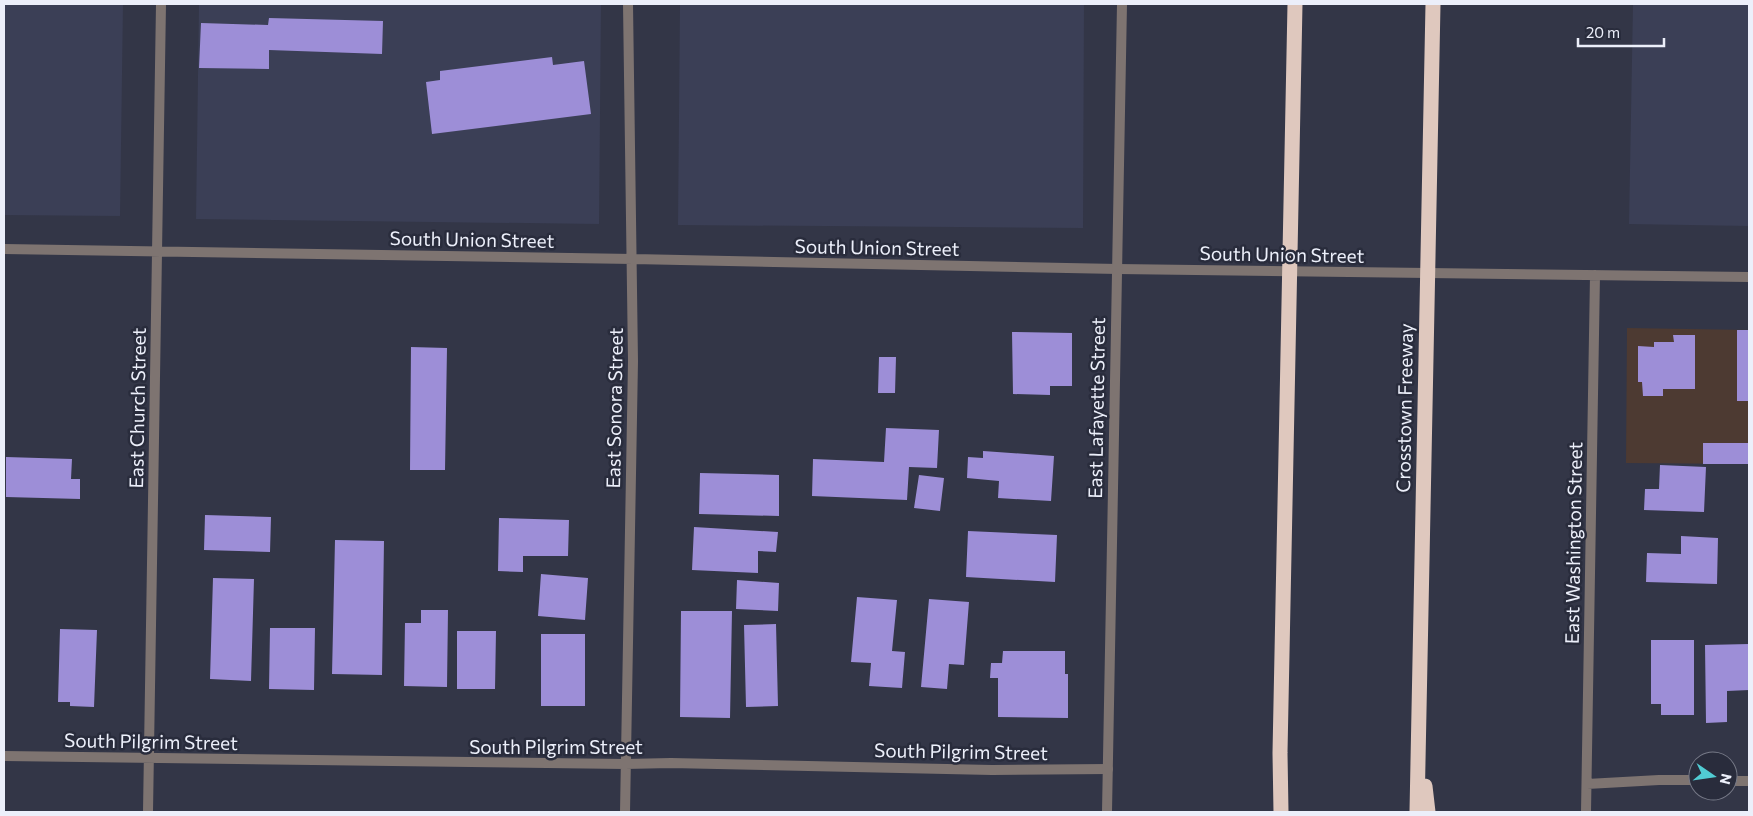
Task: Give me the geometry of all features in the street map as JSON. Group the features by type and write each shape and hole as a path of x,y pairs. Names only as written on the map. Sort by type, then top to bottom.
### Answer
{"highway":[{"path":"1281,812 1280,753 1295,4"},
{"name":"Crosstown Freeway","path":"1417,812 1433,4"},
{"path":"1419,730 1428,812"},
{"path":"1273,812 1280,753"}],"street":[{"name":"East Church Street","path":"148,812 161,4"},
{"name":"East Sonora Street","path":"625,812 633,371 633,259 628,4"},
{"name":"East Lafayette Street","path":"1107,812 1122,4"},
{"name":"South Union Street","path":"4,249 1118,269 1749,277"},
{"name":"East Washington Street","path":"1586,812 1595,275"},
{"name":"South Pilgrim Street","path":"4,756 680,764 992,770 1108,769"},
{"path":"1587,784 1688,780"}],"shaded area":[{"path":"4,4 123,4 120,216 4,215"},
{"path":"199,4 601,4 599,224 196,219"},
{"path":"680,4 1084,4 1083,228 678,225"},
{"path":"1633,4 1749,4 1749,226 1629,224"},
{"path":"1627,328 1749,330 1749,464 1626,463"}],"building":[{"path":"269,18 383,21 382,54 269,50 269,69 199,68 201,23 268,25"},
{"path":"552,57 553,65 584,61 591,114 432,134 426,82 440,80 440,71"},
{"path":"1737,330 1749,330 1749,401 1737,401"},
{"path":"1012,332 1072,333 1072,386 1050,386 1050,395 1013,394"},
{"path":"1673,335 1695,335 1695,389 1663,389 1663,396 1643,396 1642,382 1638,382 1638,346 1654,347 1654,342 1674,342"},
{"path":"411,347 447,348 445,470 410,470"},
{"path":"879,357 896,357 895,393 878,393"},
{"path":"886,428 939,430 937,468 909,467 907,500 812,496 813,459 884,462"},
{"path":"1703,443 1749,443 1749,464 1703,464"},
{"path":"983,451 1054,456 1051,501 998,498 999,481 967,478 968,457 983,458"},
{"path":"6,457 72,459 71,479 80,479 80,499 6,497"},
{"path":"1660,465 1706,467 1704,512 1644,510 1645,489 1659,489"},
{"path":"700,473 779,475 779,516 699,514"},
{"path":"919,475 944,478 940,511 914,508"},
{"path":"205,515 271,517 270,552 204,550"},
{"path":"499,518 569,520 568,556 523,556 523,572 498,571"},
{"path":"694,527 778,532 776,552 758,551 758,573 692,570"},
{"path":"968,531 1057,535 1055,582 966,577"},
{"path":"1681,536 1718,538 1717,584 1646,582 1647,553 1681,554"},
{"path":"335,540 384,541 382,675 332,674"},
{"path":"541,574 588,578 585,620 538,616"},
{"path":"213,578 254,579 251,681 210,679"},
{"path":"737,580 779,583 778,611 736,609"},
{"path":"857,597 897,600 892,651 905,652 902,688 869,686 871,663 851,662"},
{"path":"929,599 969,602 964,665 949,664 947,689 921,687"},
{"path":"421,610 448,610 447,687 404,686 405,623 421,623"},
{"path":"681,611 732,611 730,718 680,717"},
{"path":"776,624 778,706 746,707 744,625"},
{"path":"270,628 315,628 314,690 269,689"},
{"path":"60,629 97,630 94,707 70,706 70,702 58,702"},
{"path":"457,631 496,631 495,689 457,689"},
{"path":"541,634 585,634 585,706 541,706"},
{"path":"1651,640 1694,640 1694,715 1661,715 1661,704 1651,704"},
{"path":"1749,644 1749,690 1727,691 1727,722 1706,723 1705,645"},
{"path":"1003,651 1065,651 1065,674 1068,674 1068,718 998,717 998,678 990,678 991,663 1002,663"}]}
